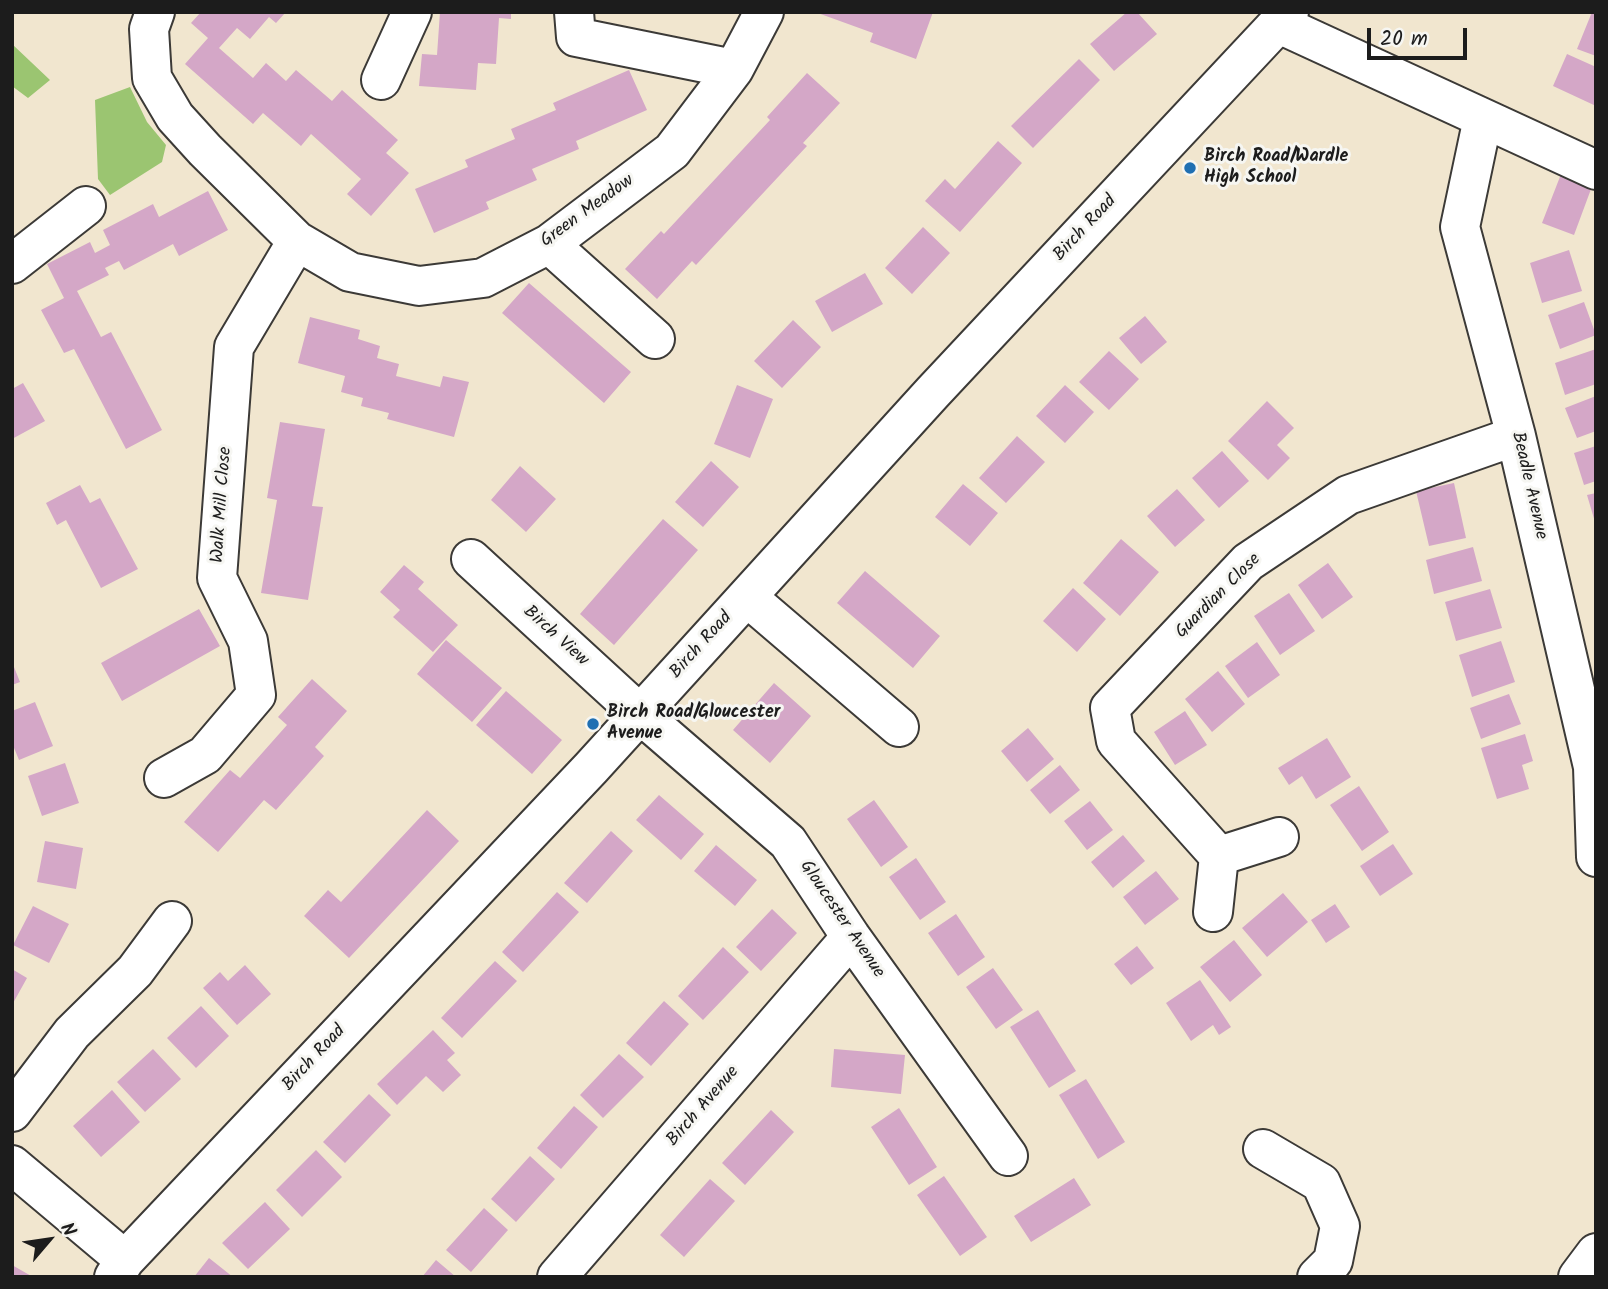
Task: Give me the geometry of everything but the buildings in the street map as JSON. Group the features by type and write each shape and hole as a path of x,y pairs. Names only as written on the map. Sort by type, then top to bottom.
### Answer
{"street":[{"name":"Green Meadow","path":"155,12 149,29 152,78 175,117 205,150 297,240 350,272 419,286 483,278 549,244 672,151 734,69 764,12"},
{"path":"381,80 412,12"},
{"path":"574,12 576,37 734,69"},
{"path":"1284,18 1483,118 1596,170"},
{"name":"Birch Road","path":"119,1268 591,768 923,402 1284,18"},
{"name":"Beadle Avenue","path":"1483,118 1460,226 1516,436 1593,767 1596,858"},
{"path":"12,264 86,206"},
{"name":"Walk Mill Close","path":"164,778 205,755 256,695 248,641 217,578 234,347 297,240"},
{"path":"549,244 655,339"},
{"name":"Guardian Close","path":"1219,856 1116,741 1110,708 1248,562 1348,495 1516,436"},
{"name":"Birch View","path":"471,559 640,714"},
{"path":"747,597 899,727"},
{"name":"Gloucester Avenue","path":"640,714 788,842 851,937 1008,1156"},
{"path":"1213,912 1219,856 1279,837"},
{"path":"12,1112 72,1033 135,971 172,921"},
{"name":"Birch Avenue","path":"556,1277 851,937"},
{"path":"1263,1149 1321,1183 1340,1226 1333,1261 1317,1277"},
{"path":"12,1165 119,1268"},
{"path":"1578,1277 1596,1253"}],"green space":[{"path":"12,44 50,80 28,98 12,86"},
{"path":"130,87 147,122 166,145 162,162 110,195 98,179 95,100"}],"place":[{"name":"Birch Road/Wardle High School","path":"1190,168"},
{"name":"Birch Road/Gloucester Avenue","path":"593,724"}]}
